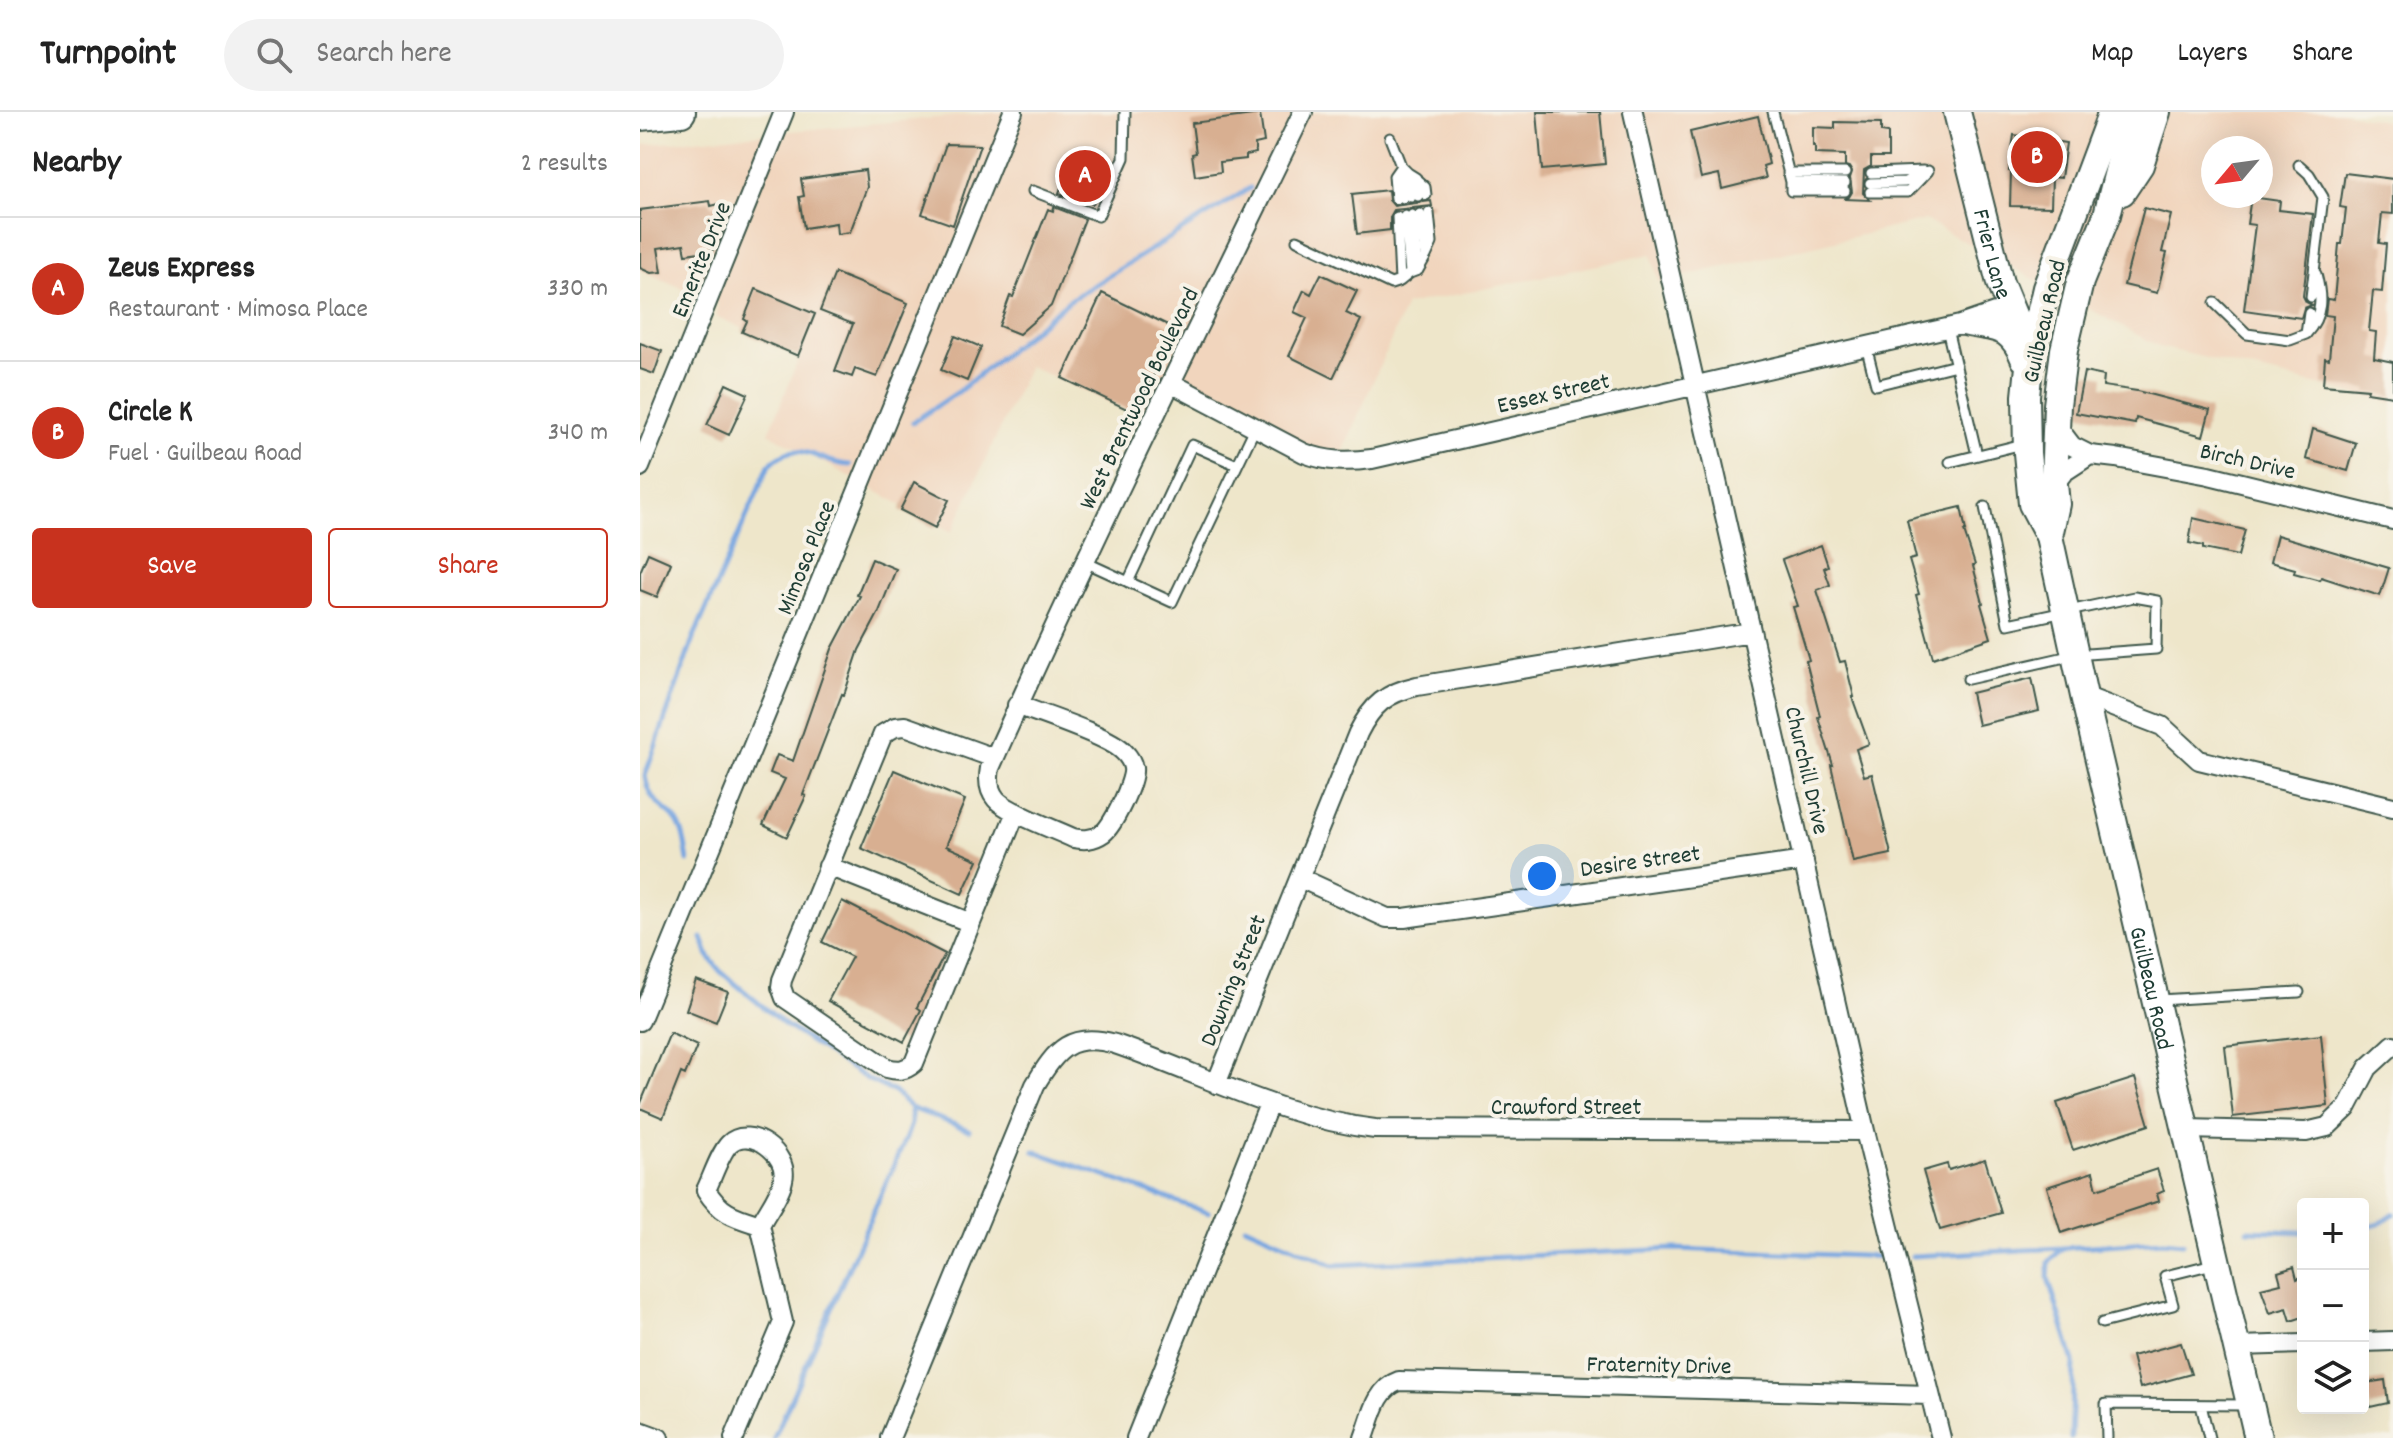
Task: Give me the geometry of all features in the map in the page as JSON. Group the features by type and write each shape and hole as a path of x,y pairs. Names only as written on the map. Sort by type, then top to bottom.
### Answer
{"main road":[{"path":"640,116 681,112"}],"street":[{"name":"Emerite Drive","path":"640,467 784,112"},
{"name":"Mimosa Place","path":"640,1021 1013,112"},
{"name":"West Brentwood Boulevard","path":"1017,705 1114,743 1123,751 1133,768 1132,778 1112,825 1104,833 1084,840 1073,838 1016,812 1000,803 990,790 988,778 1017,705 1303,112"},
{"name":"Churchill Drive","path":"1633,112 1865,1131 1941,1438"},
{"name":"Frier Lane","path":"1957,112 2000,283 2029,369 2044,390 2042,447 2054,484"},
{"name":"Guilbeau Road","path":"2112,112 2046,288 2029,369 2027,443 2032,504 2049,536 2074,655 2258,1438"},
{"name":"Guilbeau Road","path":"2049,536 2056,504 2058,390 2071,313 2107,215 2133,112"},
{"path":"2107,215 2140,165 2157,112"},
{"name":"Essex Street","path":"1171,383 1312,456 1344,462 1372,459 1954,327 1995,313 2014,320"},
{"name":"Essex Street","path":"1954,327 1991,329 2004,335 2029,369"},
{"path":"2056,425 2072,446 2090,455"},
{"path":"2054,484 2064,472 2090,455"},
{"name":"Birch Drive","path":"2090,455 2209,475 2393,520"},
{"name":"Downing Street","path":"890,1438 1035,1085 1054,1057 1078,1041 1097,1039 1216,1084 1363,724 1374,708 1391,694 1417,686 1751,632"},
{"path":"2084,696 2162,726 2199,760 2393,807"},
{"path":"994,758 905,726 890,728 878,740 782,980 783,993 790,1002 887,1068 897,1071 914,1063 1016,812"},
{"name":"Desire Street","path":"1300,878 1387,918 1404,918 1804,861"},
{"path":"828,866 971,923"},
{"path":"2187,1129 2306,1132 2327,1127 2347,1108 2368,1068 2393,1045"},
{"name":"Crawford Street","path":"1216,1084 1311,1118 1375,1129 1865,1131"},
{"path":"1136,1438 1269,1104"},
{"path":"734,1438 783,1322 760,1225 784,1179 783,1164 778,1154 762,1144 749,1138 738,1138 727,1145 706,1190 728,1215 760,1225"},
{"path":"2369,1342 2393,1341"},
{"path":"2238,1346 2297,1344"},
{"name":"Fraternity Drive","path":"1364,1438 1380,1395 1388,1385 1399,1381 1930,1395"},
{"path":"640,1431 659,1438"}],"lane":[{"path":"1033,191 1098,216 1124,158 1125,112"},
{"path":"1773,112 1791,191 1845,182 1790,177"},
{"path":"1390,138 1408,172 1425,187 1411,197"},
{"path":"2299,165 2309,174 2323,197 2311,297"},
{"path":"1906,182 1870,183 1906,182 1928,171 1906,182"},
{"path":"1408,172 1411,197"},
{"path":"1408,172 1394,176 1411,197"},
{"path":"1297,240 1391,284 1414,271 1426,256 1413,215"},
{"path":"1413,215 1414,271"},
{"path":"1400,281 1413,215"},
{"path":"2215,303 2247,334 2290,340 2306,334 2317,321 2321,292 2315,268"},
{"path":"2306,334 2309,313"},
{"path":"1954,327 1956,365 1977,455"},
{"path":"1866,346 1876,385 1956,365"},
{"path":"1085,562 1172,602 1255,428"},
{"path":"1950,462 2027,443"},
{"path":"1128,582 1192,445 1237,465"},
{"path":"1968,679 2074,655 2156,649 2157,601 2134,597 2008,624 1985,507"},
{"path":"2156,1000 2299,992"},
{"path":"2102,1323 2173,1305 2165,1276 2218,1262"},
{"path":"2107,1438 2106,1404 2251,1405"},
{"path":"2201,1405 2209,1438"}],"shaded area":[{"path":"1001,112 2341,112 2393,123 2393,403 2160,347 1925,220 1659,282 1651,254 1406,305 1342,454 1317,451 1175,375 1152,422 1029,366 952,532 769,433 801,353 717,317 718,303 640,270 640,145"}],"building":[{"path":"1537,112 1600,112 1605,164 1542,170"},
{"path":"1260,114 1264,142 1255,144 1256,153 1246,155 1246,159 1220,162 1221,172 1195,176 1192,123"},
{"path":"1758,116 1769,164 1763,166 1766,178 1722,189 1719,174 1701,178 1690,132"},
{"path":"1835,122 1881,123 1881,132 1888,133 1888,157 1871,157 1871,166 1864,170 1863,193 1870,200 1844,199 1852,192 1852,172 1845,166 1845,155 1815,154 1813,127 1835,128"},
{"path":"2014,135 2066,143 2061,178 2052,177 2051,207 2010,206 2009,171"},
{"path":"946,144 980,145 953,225 922,214"},
{"path":"1076,146 1112,161 1093,204 1059,193"},
{"path":"865,170 867,187 850,232 837,234 836,223 804,228 799,197 804,196 801,179"},
{"path":"2345,173 2393,179 2393,214 2382,213 2379,243 2386,244 2382,292 2373,291 2369,331 2376,332 2374,358 2393,362 2393,396 2367,392 2368,389 2323,385 2333,316 2325,315 2327,299 2334,300 2339,244 2342,244 2346,208 2340,207"},
{"path":"1388,190 1389,200 1394,206 1431,201 1432,206 1394,210 1390,217 1390,230 1357,234 1352,194"},
{"path":"2273,200 2280,201 2279,210 2313,214 2303,296 2312,305 2304,308 2301,318 2244,310 2255,225 2247,224 2249,208 2273,208"},
{"path":"710,201 711,206 719,204 722,232 719,241 712,242 713,250 686,254 684,244 658,248 662,272 651,273 640,268 640,210"},
{"path":"1054,207 1085,219 1051,306 1019,334 999,326 1048,209 1053,211"},
{"path":"2144,208 2171,215 2162,252 2167,253 2157,293 2124,285"},
{"path":"835,273 908,303 877,377 855,369 852,377 835,371 853,324 820,311"},
{"path":"1321,274 1357,291 1346,313 1361,320 1333,378 1289,356 1307,318 1294,312 1304,290 1311,294"},
{"path":"756,289 815,314 798,356 742,332"},
{"path":"1102,293 1176,329 1135,413 1062,378"},
{"path":"955,336 981,347 967,381 941,370"},
{"path":"640,343 662,351 654,374 640,369"},
{"path":"2084,372 2104,376 2103,386 2137,391 2210,410 2203,436 2136,418 2135,424 2076,413"},
{"path":"726,384 748,394 729,435 707,425"},
{"path":"2313,429 2356,443 2348,471 2306,459"},
{"path":"914,482 949,500 935,528 900,510"},
{"path":"1961,507 1964,531 1991,638 1933,658 1909,560 1916,558 1907,520"},
{"path":"2193,518 2245,530 2238,556 2189,543"},
{"path":"2277,535 2389,568 2380,596 2321,577 2320,580 2294,573 2295,569 2270,562"},
{"path":"1821,545 1830,585 1817,590 1840,662 1845,661 1852,697 1869,744 1856,749 1864,776 1872,774 1891,854 1853,862 1833,765 1818,717 1806,661 1809,660 1793,607 1798,606 1782,560"},
{"path":"648,553 671,563 657,597 640,590 640,572"},
{"path":"872,559 896,569 859,650 803,795 806,796 787,837 763,825 785,779 770,773 777,755 793,761 832,649 860,596 857,595"},
{"path":"2032,678 2039,711 1978,725 1971,693"},
{"path":"894,770 965,800 946,846 978,860 962,894 861,848"},
{"path":"842,901 945,954 917,1007 921,1010 904,1042 828,1001 852,957 822,942"},
{"path":"696,980 728,992 716,1022 686,1010"},
{"path":"670,1033 697,1046 685,1075 681,1073 663,1118 640,1108 640,1105"},
{"path":"2321,1035 2328,1106 2233,1117 2225,1046"},
{"path":"2135,1078 2149,1125 2073,1150 2057,1103"},
{"path":"1985,1159 2001,1213 1940,1230 1923,1171 1947,1164 1949,1170"},
{"path":"2157,1169 2164,1191 2157,1194 2159,1201 2061,1233 2047,1187 2093,1172 2097,1189"},
{"path":"2294,1267 2297,1319 2291,1321 2287,1308 2270,1313 2261,1288 2281,1283 2278,1272"},
{"path":"2181,1343 2191,1374 2140,1388 2132,1356"},
{"path":"2385,1380 2388,1403 2370,1407 2369,1383"}],"waterway":[{"path":"913,422 958,392 1070,300 1250,188"},
{"path":"688,861 677,821 656,802 645,776 693,639 769,465 780,456 799,451 850,465"},
{"path":"702,938 709,957 720,971 785,1025 867,1079 894,1092 911,1108 969,1130"},
{"path":"774,1438 907,1135 911,1108"},
{"path":"1034,1151 1209,1213"},
{"path":"2369,1226 2379,1224 2393,1214"},
{"path":"1245,1226 1333,1265 1674,1249 1890,1257"},
{"path":"2248,1230 2297,1232"},
{"path":"2071,1438 2074,1362 2048,1278 2049,1262 2062,1248 2163,1241 2183,1243"},
{"path":"1912,1256 2062,1248"}],"place":[{"name":"Circle K","path":"2037,157"},
{"name":"Zeus Express","path":"1085,176"}]}
